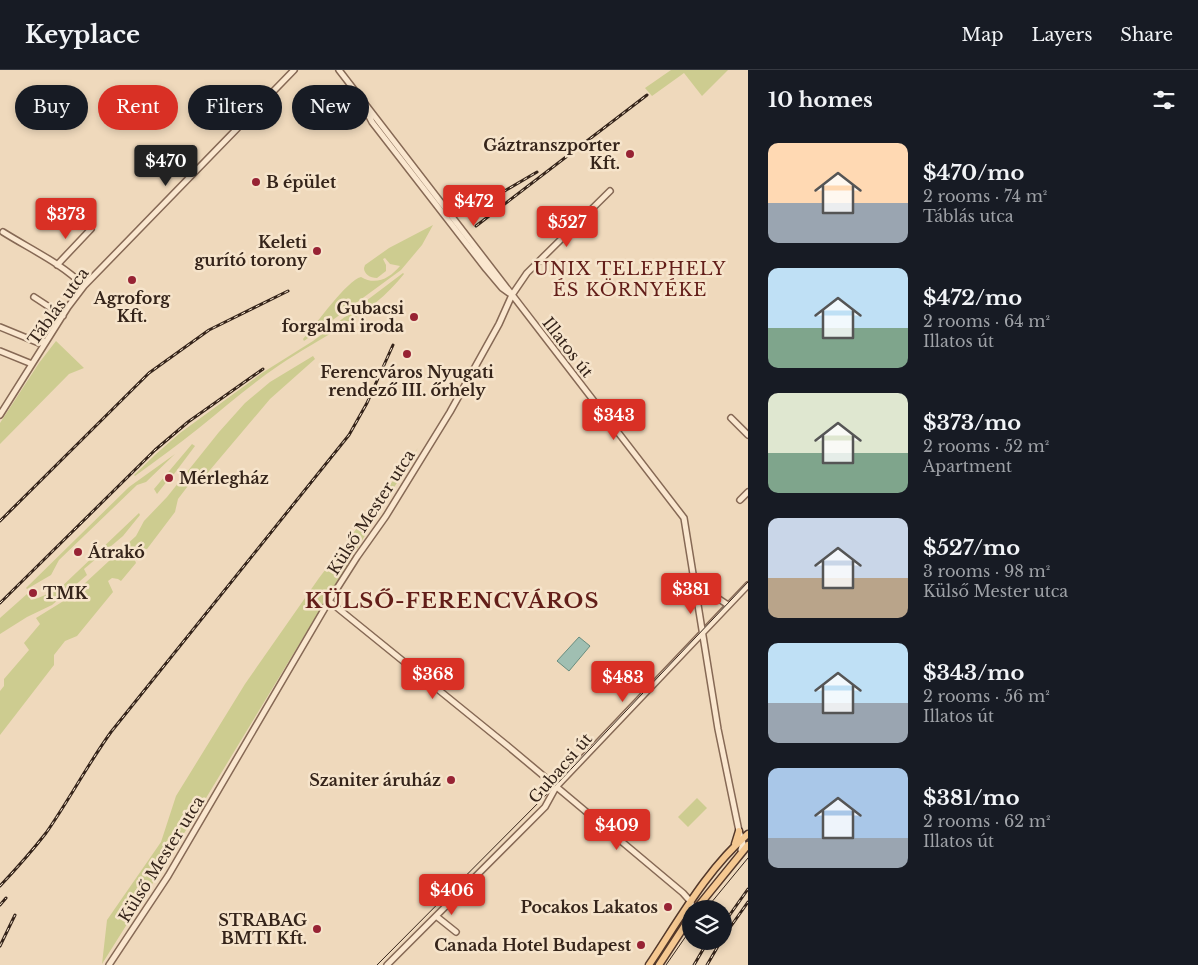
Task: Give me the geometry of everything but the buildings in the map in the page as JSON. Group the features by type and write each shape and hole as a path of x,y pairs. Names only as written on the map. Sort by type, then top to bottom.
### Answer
{"main road":[{"path":"733,848 739,832"},
{"path":"696,900 713,871 746,836"},
{"path":"704,898 738,855 748,846"},
{"path":"649,965 682,920"},
{"path":"659,965 682,930"}],"street":[{"name":"Táblás utca","path":"0,415 46,341 84,286 294,70"},
{"name":"Illatos út","path":"339,70 681,513 687,525 718,729 739,832 746,836"},
{"name":"Külső Mester utca","path":"109,965 168,876 329,601 357,556 386,516 450,412 499,324 512,295 527,273 610,191"},
{"path":"57,265 90,230"},
{"path":"3,232 57,265 84,286"},
{"path":"34,297 63,316"},
{"path":"0,327 39,343 46,341"},
{"path":"0,351 32,364"},
{"path":"731,418 748,435"},
{"path":"740,500 748,492"},
{"name":"Gubacsi út","path":"388,965 545,807 556,787 748,585"},
{"path":"698,595 716,597 728,605"},
{"path":"329,601 556,787 687,896 689,900"},
{"path":"738,855 743,848 746,836"},
{"path":"436,916 456,932"}],"shaded area":[{"path":"671,70 728,70 702,96 684,73 652,96 645,88"},
{"path":"433,225 422,245 401,270 304,341 303,339 331,304 355,280 361,277 377,281 392,274 400,266 390,264 385,258 383,259 386,271 377,278 366,274 364,270 365,265 389,248"},
{"path":"403,273 391,289 361,314 268,373 184,440 134,475 180,433 262,373 313,341"},
{"path":"56,341 84,368 69,374 0,444 0,423 39,363"},
{"path":"313,356 315,359 270,399 199,483 191,482 178,499 175,512 147,549 139,548 133,555 136,563 121,581 112,578 108,581 113,592 77,636 65,641 54,655 54,665 0,735 0,691 4,686 4,679 29,650 24,643 40,624 36,618 70,597 136,536 144,521 167,497 245,403 270,382"},
{"path":"192,444 195,446 171,478 167,475 165,477 168,480 157,494 154,489"},
{"path":"418,448 203,803 102,964 107,920 161,842 176,796 245,684 319,578"},
{"path":"175,454 146,482 137,485 59,560 51,575 26,588 129,487"},
{"path":"139,513 140,515 123,536 84,569 87,575 52,605 27,617 0,634 0,618 27,594 31,600 56,592"},
{"path":"579,637 590,646 569,671 557,661"},
{"path":"697,798 707,808 688,827 678,817"}],"tram line":[{"path":"377,965 555,786 748,582"},
{"path":"713,900 748,858"},
{"path":"666,965 682,942"}],"railway":[{"path":"476,226 647,95"},
{"path":"496,196 537,172"},
{"path":"0,521 149,373 209,330 288,291"},
{"path":"0,886 46,833 111,732 349,435 367,403 393,345"},
{"path":"0,603 155,450 188,422 263,369"},
{"path":"732,912 748,889"},
{"path":"0,905 6,898"},
{"path":"732,925 748,902"},
{"path":"0,946 15,915"},
{"path":"694,965 703,950"},
{"path":"707,965 716,950"}],"place":[{"name":"Gáztranszporter Kft.","path":"630,154"},
{"name":"B épület","path":"256,182"},
{"name":"Keleti gurító torony","path":"317,251"},
{"name":"Agroforg Kft.","path":"132,280"},
{"name":"Gubacsi forgalmi iroda","path":"414,317"},
{"name":"Ferencváros Nyugati rendező III. őrhely","path":"407,354"},
{"name":"Mérlegház","path":"169,478"},
{"name":"Átrakó","path":"78,552"},
{"name":"TMK","path":"33,593"},
{"name":"Szaniter áruház","path":"451,780"},
{"name":"Pocakos Lakatos","path":"668,907"},
{"name":"STRABAG BMTI Kft.","path":"317,929"},
{"name":"Canada Hotel Budapest","path":"641,945"}],"district":[{"name":"UNIX TELEPHELY ÉS KÖRNYÉKE","path":"630,279"},
{"name":"KÜLSŐ-FERENCVÁROS","path":"452,601"}]}
